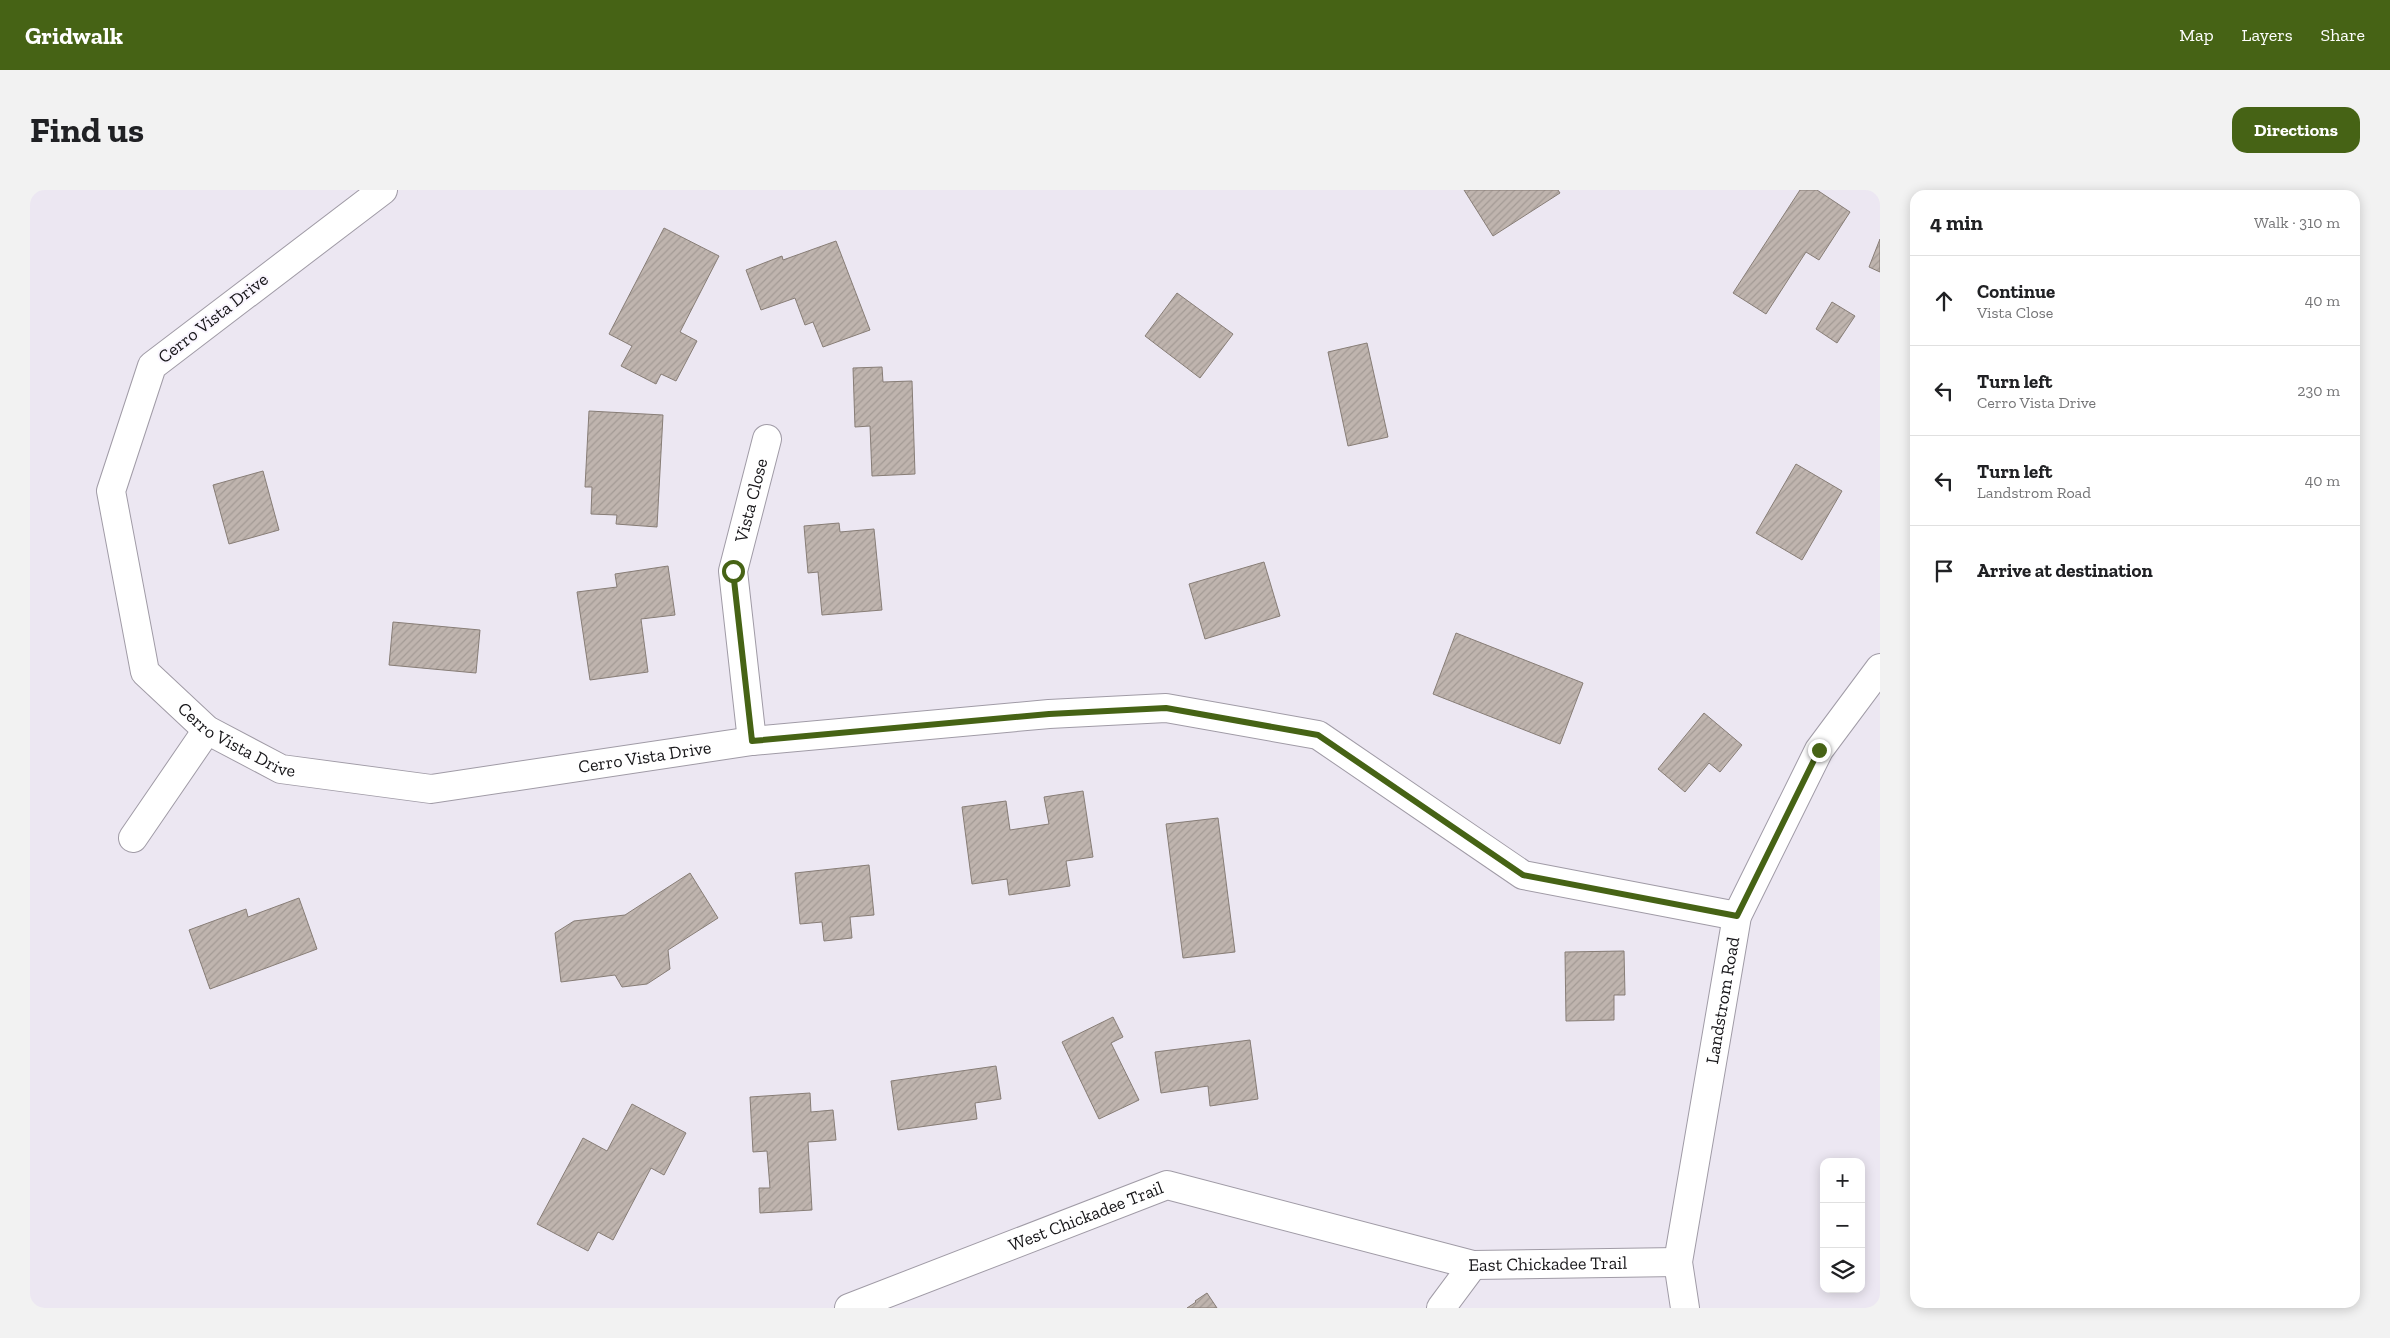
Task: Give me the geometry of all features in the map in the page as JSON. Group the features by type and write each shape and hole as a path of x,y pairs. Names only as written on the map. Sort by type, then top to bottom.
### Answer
{"street":[{"name":"Cerro Vista Drive","path":"383,190 152,366 111,490 145,672 207,730 281,769 431,790 752,741 1049,714 1166,708 1318,735 1523,875 1737,916"},
{"name":"Vista Close","path":"752,741 733,571 767,440"},
{"name":"Landstrom Road","path":"1684,1308 1678,1262 1737,916 1819,750 1880,668"},
{"path":"133,838 207,730"},
{"name":"West Chickadee Trail","path":"849,1308 1168,1185 1473,1265"},
{"name":"East Chickadee Trail","path":"1441,1308 1473,1265 1678,1262"}],"building":[{"path":"1464,190 1558,190 1560,193 1493,236"},
{"path":"1800,190 1817,190 1850,212 1819,260 1806,252 1766,314 1733,293"},
{"path":"664,228 719,256 680,332 697,341 676,381 661,374 656,384 621,366 632,346 609,334"},
{"path":"1880,239 1880,272 1869,267"},
{"path":"836,241 870,330 823,347 813,322 805,325 795,298 761,310 746,270 782,256 783,260"},
{"path":"1177,293 1233,334 1200,378 1145,336"},
{"path":"1832,302 1855,316 1837,343 1816,329"},
{"path":"1367,343 1388,437 1348,446 1328,352"},
{"path":"882,367 883,382 912,381 915,474 872,476 870,426 855,427 853,368"},
{"path":"589,411 663,415 657,527 616,524 617,515 591,514 592,487 585,487"},
{"path":"1796,464 1842,491 1802,560 1756,533"},
{"path":"263,471 279,530 229,544 213,485"},
{"path":"839,523 840,532 874,529 882,610 822,615 818,572 808,573 804,526"},
{"path":"1264,562 1280,616 1205,639 1189,584"},
{"path":"668,566 675,615 641,619 648,672 590,680 577,592 617,587 615,574"},
{"path":"393,622 480,630 476,673 389,665"},
{"path":"1456,633 1583,683 1560,744 1433,694"},
{"path":"1704,713 1742,745 1720,772 1709,763 1685,792 1658,769"},
{"path":"1083,791 1093,857 1066,861 1070,886 1009,895 1007,879 972,884 962,807 1006,801 1010,830 1049,824 1044,797"},
{"path":"1218,818 1235,952 1183,958 1166,824"},
{"path":"869,865 874,915 850,917 852,938 824,941 822,922 800,924 795,873"},
{"path":"690,873 718,918 668,950 670,969 647,984 622,987 615,975 561,982 555,933 574,921 625,915"},
{"path":"299,898 317,949 210,989 189,930 246,909 248,917"},
{"path":"1624,951 1625,995 1614,995 1614,1020 1566,1021 1565,952"},
{"path":"1113,1017 1123,1037 1111,1043 1139,1100 1099,1119 1062,1042"},
{"path":"1250,1040 1258,1099 1210,1106 1208,1086 1161,1093 1155,1052"},
{"path":"996,1066 1001,1099 975,1103 977,1119 898,1130 891,1081"},
{"path":"810,1093 811,1112 833,1110 836,1140 808,1142 812,1210 760,1213 759,1188 770,1188 767,1151 753,1152 750,1097"},
{"path":"632,1104 686,1133 664,1175 651,1168 613,1240 598,1232 588,1251 537,1224 583,1138 607,1151"},
{"path":"1207,1293 1217,1308 1187,1308 1195,1301"}],"route":[{"path":"733,571 752,741 1049,714 1166,708 1318,735 1523,875 1737,916 1819,750"}]}
